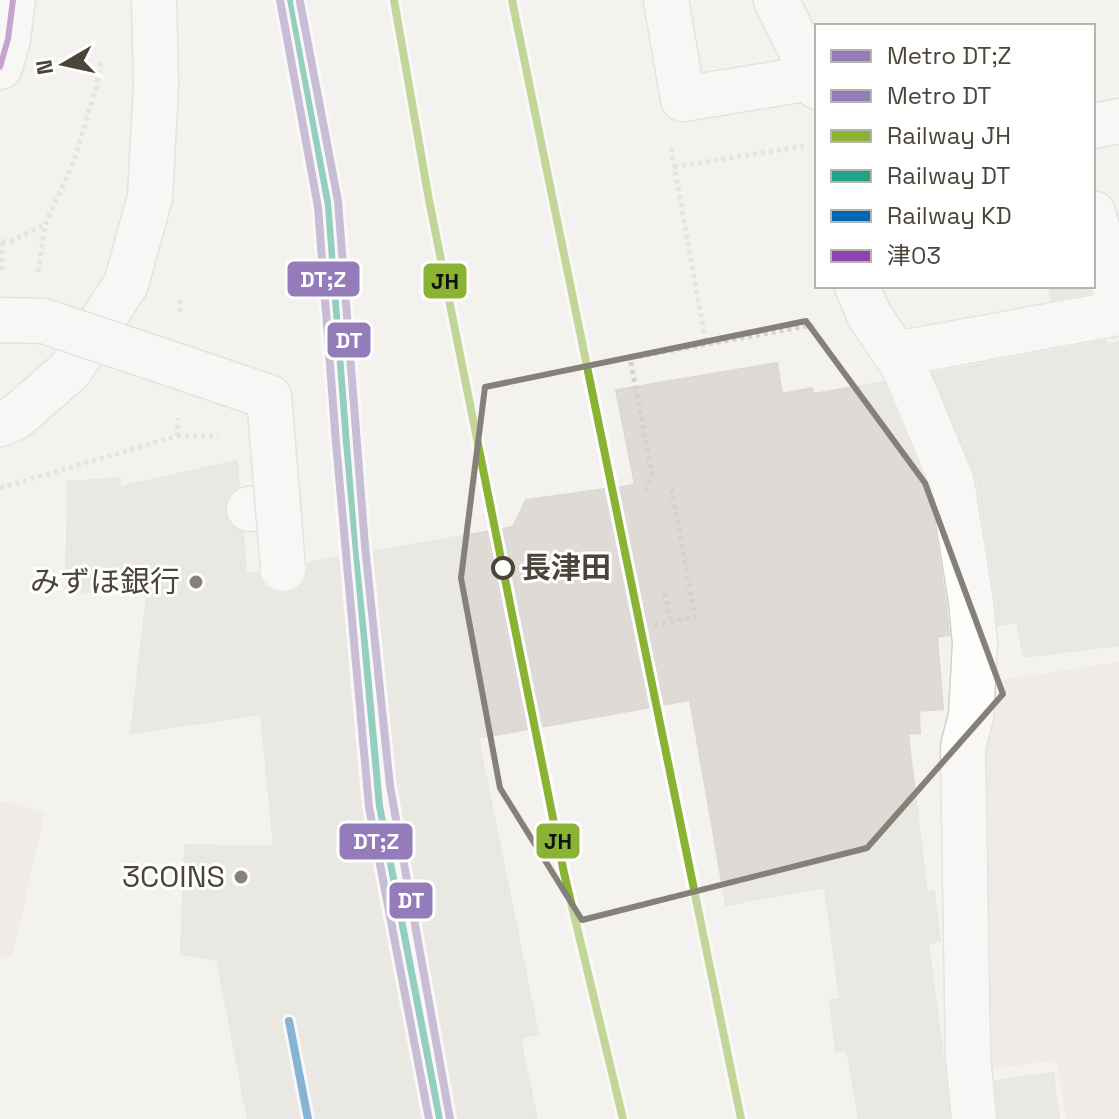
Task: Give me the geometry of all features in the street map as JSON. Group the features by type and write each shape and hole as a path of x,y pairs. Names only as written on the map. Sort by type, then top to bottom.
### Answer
{"street":[{"path":"0,424 15,418 70,370 126,284 150,197 156,85 154,0"},
{"path":"666,0 683,99 815,80"},
{"path":"776,0 815,78"},
{"path":"0,67 8,39 9,7"},
{"path":"1095,126 1119,121"},
{"path":"1095,220 1119,303"},
{"path":"858,288 869,315 904,367 952,482 971,601 975,644 971,716 963,747 968,1057 974,1119"},
{"path":"896,354 1119,313"},
{"path":"1,314 44,321 269,397 264,507 283,568"}],"path":[{"path":"0,242 11,241 45,225 74,161 96,88 101,59"},
{"path":"669,138 706,344"},
{"path":"674,167 804,146"},
{"path":"180,299 180,315"},
{"path":"646,491 652,474 630,358 821,323"},
{"path":"0,488 177,436 178,405"},
{"path":"654,625 695,617 671,486"},
{"path":"665,593 670,621"}],"highlighted area":[{"path":"806,321 925,483 1003,694 867,848 582,920 500,788 461,578 485,387"}],"shaded area":[{"path":"1119,662 1119,1119 1066,1119 1057,1060 985,1070 977,763 1002,680"},
{"path":"0,801 45,811 12,958 0,955"}],"building":[{"path":"1049,288 1089,288 1090,293 1051,300"},
{"path":"1106,341 1106,345 1119,342 1119,645 1024,657 1017,622 998,625 977,478 933,373"},
{"path":"777,363 782,394 812,388 813,394 883,382 928,489 949,635 937,637 943,709 919,711 920,733 908,734 927,893 934,892 940,941 928,943 949,1119 859,1119 847,1050 836,1051 830,1000 840,999 825,887 726,905 690,700 478,738 538,1034 520,1038 537,1119 248,1119 217,960 181,954 185,845 274,847 261,714 131,733 148,587 66,593 68,482 120,478 120,487 237,461 239,487 226,499 224,512 230,525 243,533 246,574 259,572 263,583 272,590 286,593 298,588 305,579 308,563 513,527 526,500 635,485 616,390"},
{"path":"1053,1073 1059,1119 999,1119 995,1081"}],"metro line":[{"name":"DT;Z","path":"280,0 318,207 369,807 429,1119"},
{"name":"DT","path":"300,2 338,201 365,546 390,786 450,1119"}],"rail line":[{"name":"DT","path":"290,0 328,206 379,806 439,1117"},
{"name":"JH","path":"394,0 429,200 564,873 623,1119"},
{"name":"JH","path":"512,0 741,1119"},
{"name":"KD","path":"289,1021 308,1119"}],"transit line":[{"name":"津03","path":"0,67 8,39 13,0"}],"place":[{"name":"長津田","path":"503,568"},
{"name":"みずほ銀行","path":"196,582"},
{"name":"3COINS","path":"241,877"}]}
